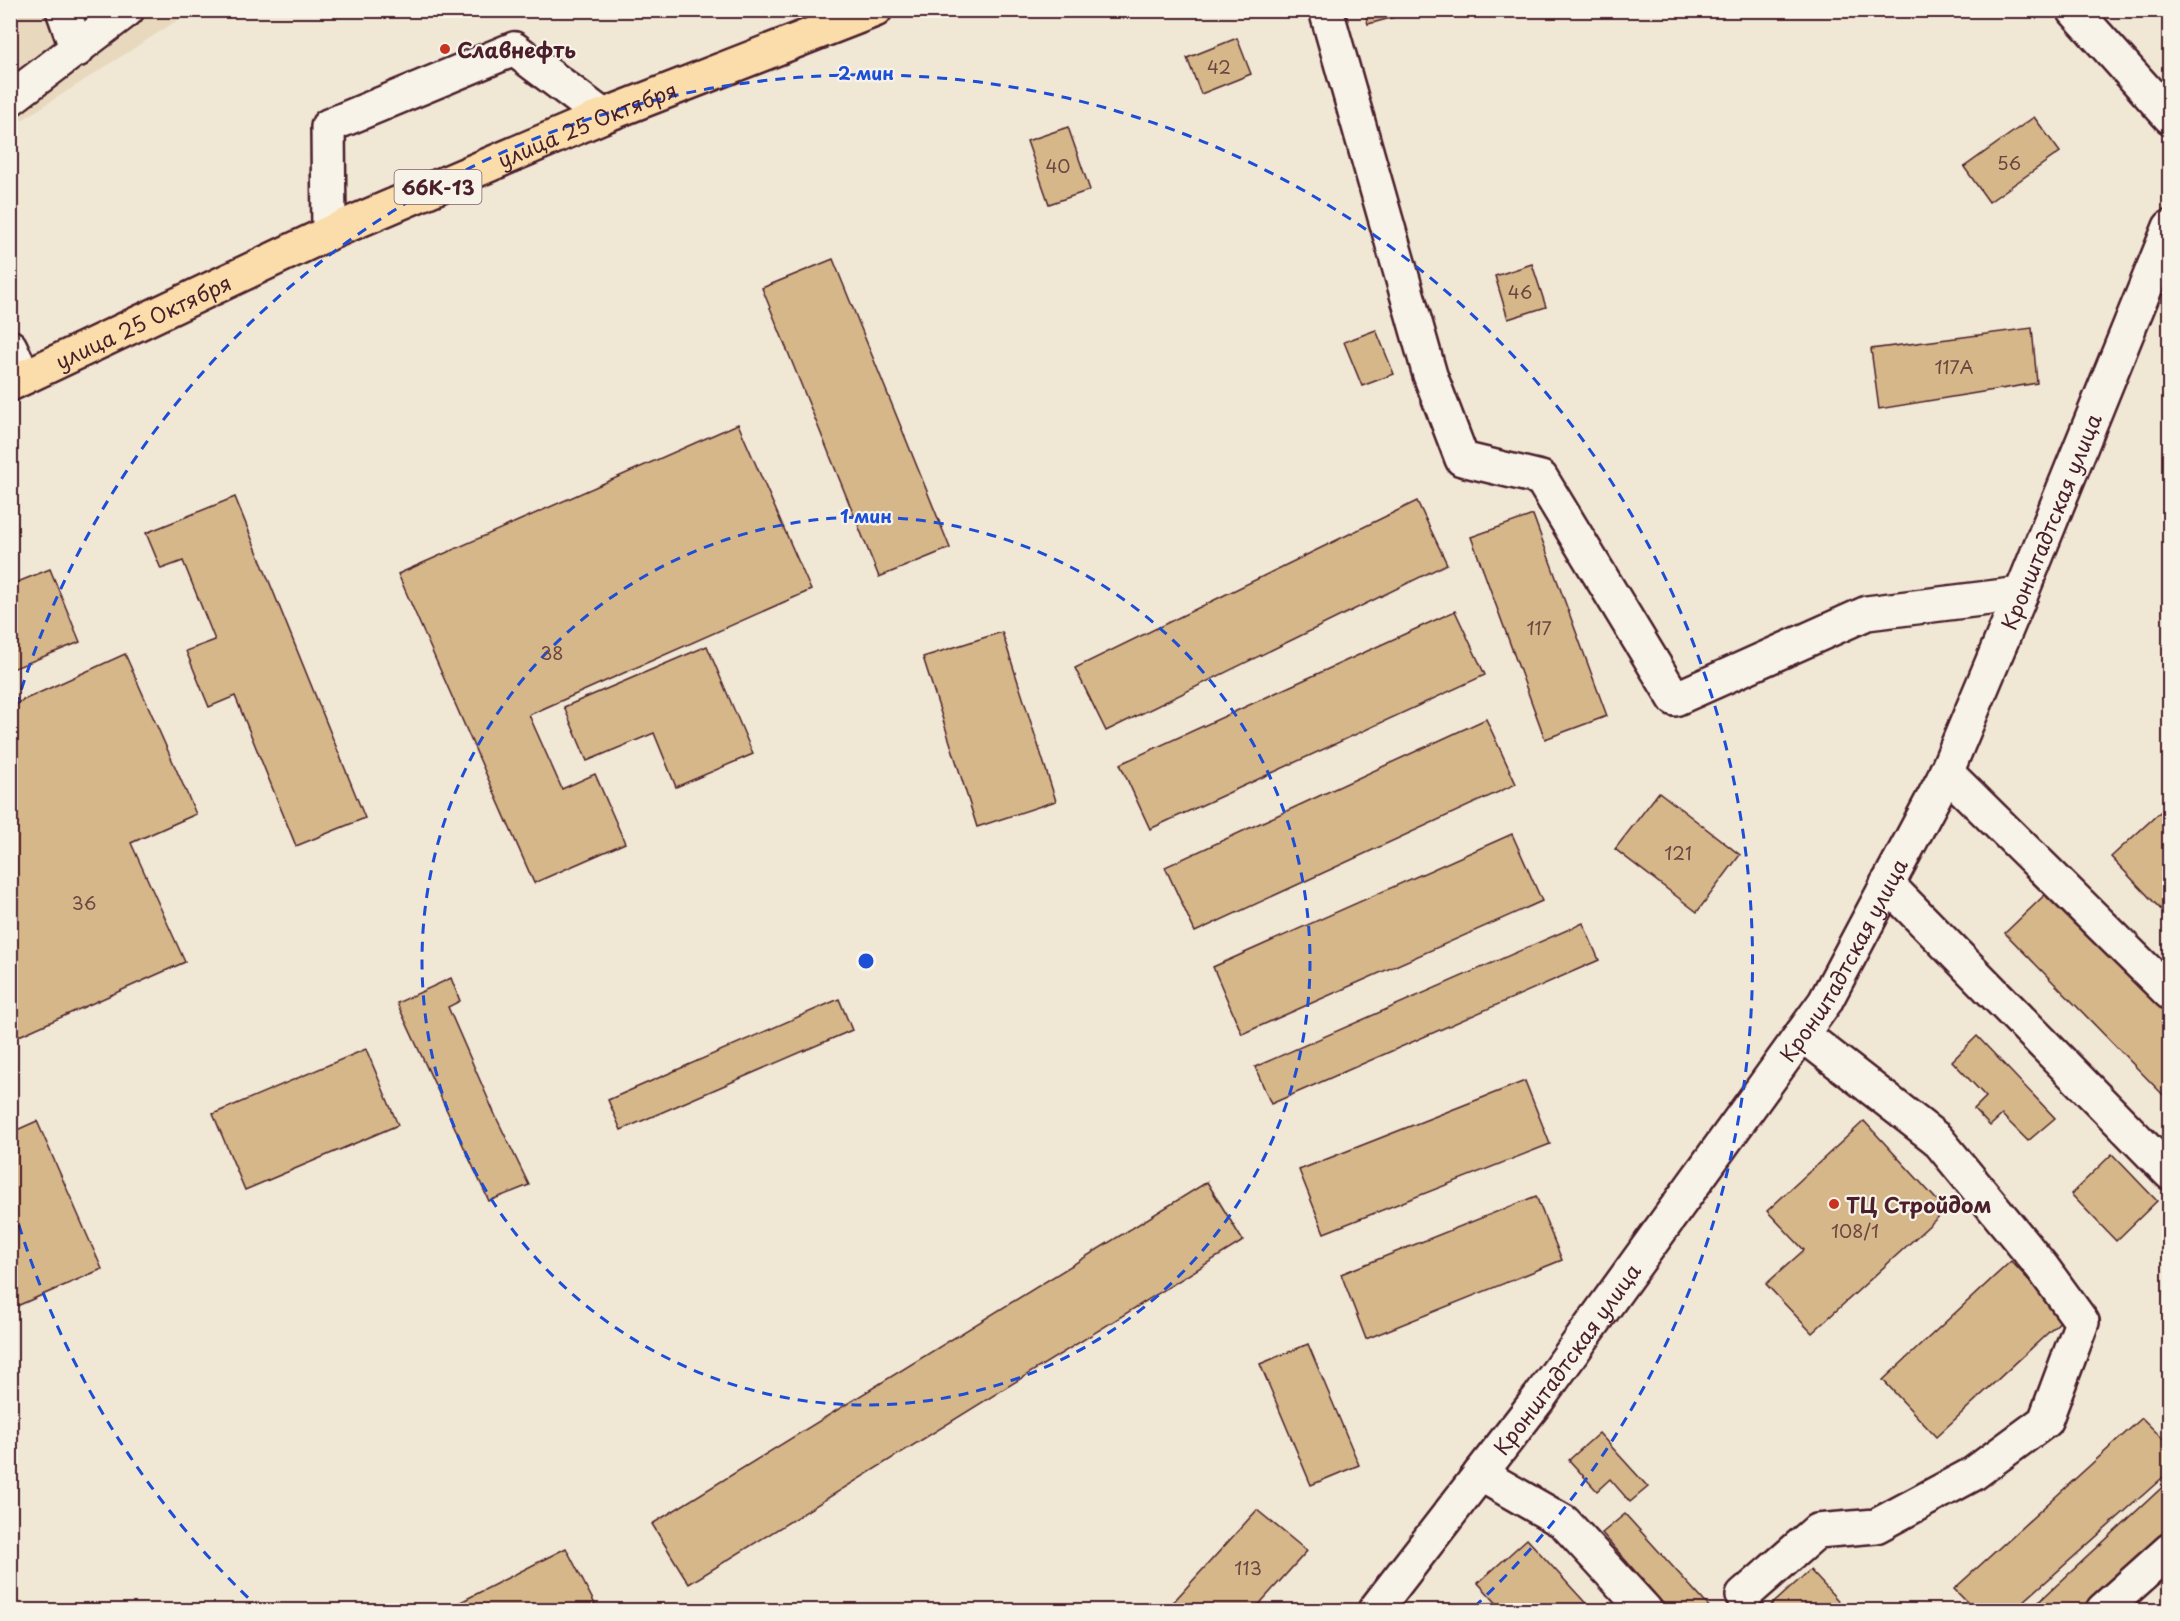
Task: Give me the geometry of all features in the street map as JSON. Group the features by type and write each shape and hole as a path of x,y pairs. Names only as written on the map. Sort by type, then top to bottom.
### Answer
{"main road":[{"name":"улица 25 Октября","path":"17,380 329,233 603,116 875,10"}],"street":[{"path":"63,10 77,50"},
{"path":"10,99 127,10"},
{"path":"1326,10 1430,375 1462,459 1541,478 1675,699 1867,613 2021,594"},
{"path":"2074,10 2169,117"},
{"path":"329,233 328,126 514,49 603,116"},
{"name":"Кронштадтская улица","path":"1374,1611 1539,1398 1825,1002 1946,772 2021,594 2169,227"},
{"path":"10,346 17,380"},
{"path":"1946,772 2169,993"},
{"path":"1887,884 2169,1173"},
{"path":"1743,1596 1817,1531 1876,1526 1973,1474 2044,1421 2082,1322 2042,1267 1937,1139 1802,1034"},
{"path":"1480,1474 1564,1522 1645,1611"},
{"path":"2103,1611 2169,1550"}],"shaded area":[{"path":"11,11 192,11 11,127"}],"building":[{"path":"1364,10 1421,10 1368,24"},
{"path":"1237,38 1251,74 1201,94 1187,58"},
{"path":"2034,117 2060,152 1989,202 1964,167"},
{"path":"1068,127 1090,190 1049,204 1027,141"},
{"path":"833,259 950,548 879,577 762,288"},
{"path":"1532,264 1546,307 1508,319 1495,276"},
{"path":"2032,328 2037,383 1879,409 1871,349"},
{"path":"1376,330 1394,374 1362,386 1344,342"},
{"path":"738,424 811,590 529,715 562,789 595,774 625,843 534,883 398,574"},
{"path":"235,497 365,818 296,846 235,696 209,707 186,651 215,640 183,561 161,569 146,533"},
{"path":"1417,501 1447,564 1106,731 1075,668"},
{"path":"1533,515 1607,716 1545,739 1471,537"},
{"path":"50,569 80,642 10,670 10,585"},
{"path":"1455,611 1485,675 1150,829 1120,764"},
{"path":"1002,632 1056,801 977,827 923,657"},
{"path":"707,646 753,754 676,787 654,733 587,761 564,707"},
{"path":"125,654 196,814 131,843 185,962 10,1040 10,706"},
{"path":"1486,719 1516,784 1195,932 1165,867"},
{"path":"1659,792 1740,855 1697,912 1615,849"},
{"path":"2170,803 2170,919 2111,857"},
{"path":"1512,834 1542,901 1242,1034 1213,967"},
{"path":"2054,886 2170,1006 2170,1102 2005,933"},
{"path":"1583,923 1599,960 1271,1104 1255,1067"},
{"path":"451,978 460,1001 448,1007 496,1117 529,1185 489,1201 397,1003"},
{"path":"839,999 852,1030 621,1130 608,1100"},
{"path":"1977,1036 2055,1118 2028,1141 2002,1115 1990,1126 1974,1109 1986,1097 1952,1061"},
{"path":"366,1049 398,1125 245,1190 213,1114"},
{"path":"1525,1081 1550,1144 1324,1233 1299,1170"},
{"path":"37,1121 102,1269 10,1309 10,1133"},
{"path":"1864,1121 1946,1210 1812,1333 1766,1284 1804,1250 1767,1211"},
{"path":"2112,1154 2157,1201 2116,1241 2071,1194"},
{"path":"1207,1182 1243,1241 689,1584 652,1524"},
{"path":"1536,1196 1562,1260 1366,1339 1341,1274"},
{"path":"2011,1261 2064,1318 1936,1437 1883,1380"},
{"path":"1308,1344 1359,1465 1311,1485 1260,1364"},
{"path":"2142,1418 2170,1446 2170,1471 2014,1610 1975,1610 1954,1589"},
{"path":"1599,1433 1648,1487 1630,1502 1610,1479 1597,1491 1569,1460"},
{"path":"2170,1480 2170,1530 2081,1610 2030,1610"},
{"path":"1257,1510 1307,1551 1254,1610 1166,1610"},
{"path":"1625,1514 1712,1610 1670,1610 1660,1600 1602,1533"},
{"path":"1527,1539 1592,1610 1503,1610 1478,1583"},
{"path":"566,1548 598,1610 445,1610"},
{"path":"1810,1570 1847,1610 1766,1610"}],"place":[{"name":"Славнефть","path":"445,49"},
{"name":"ТЦ Стройдом","path":"1834,1204"}]}
